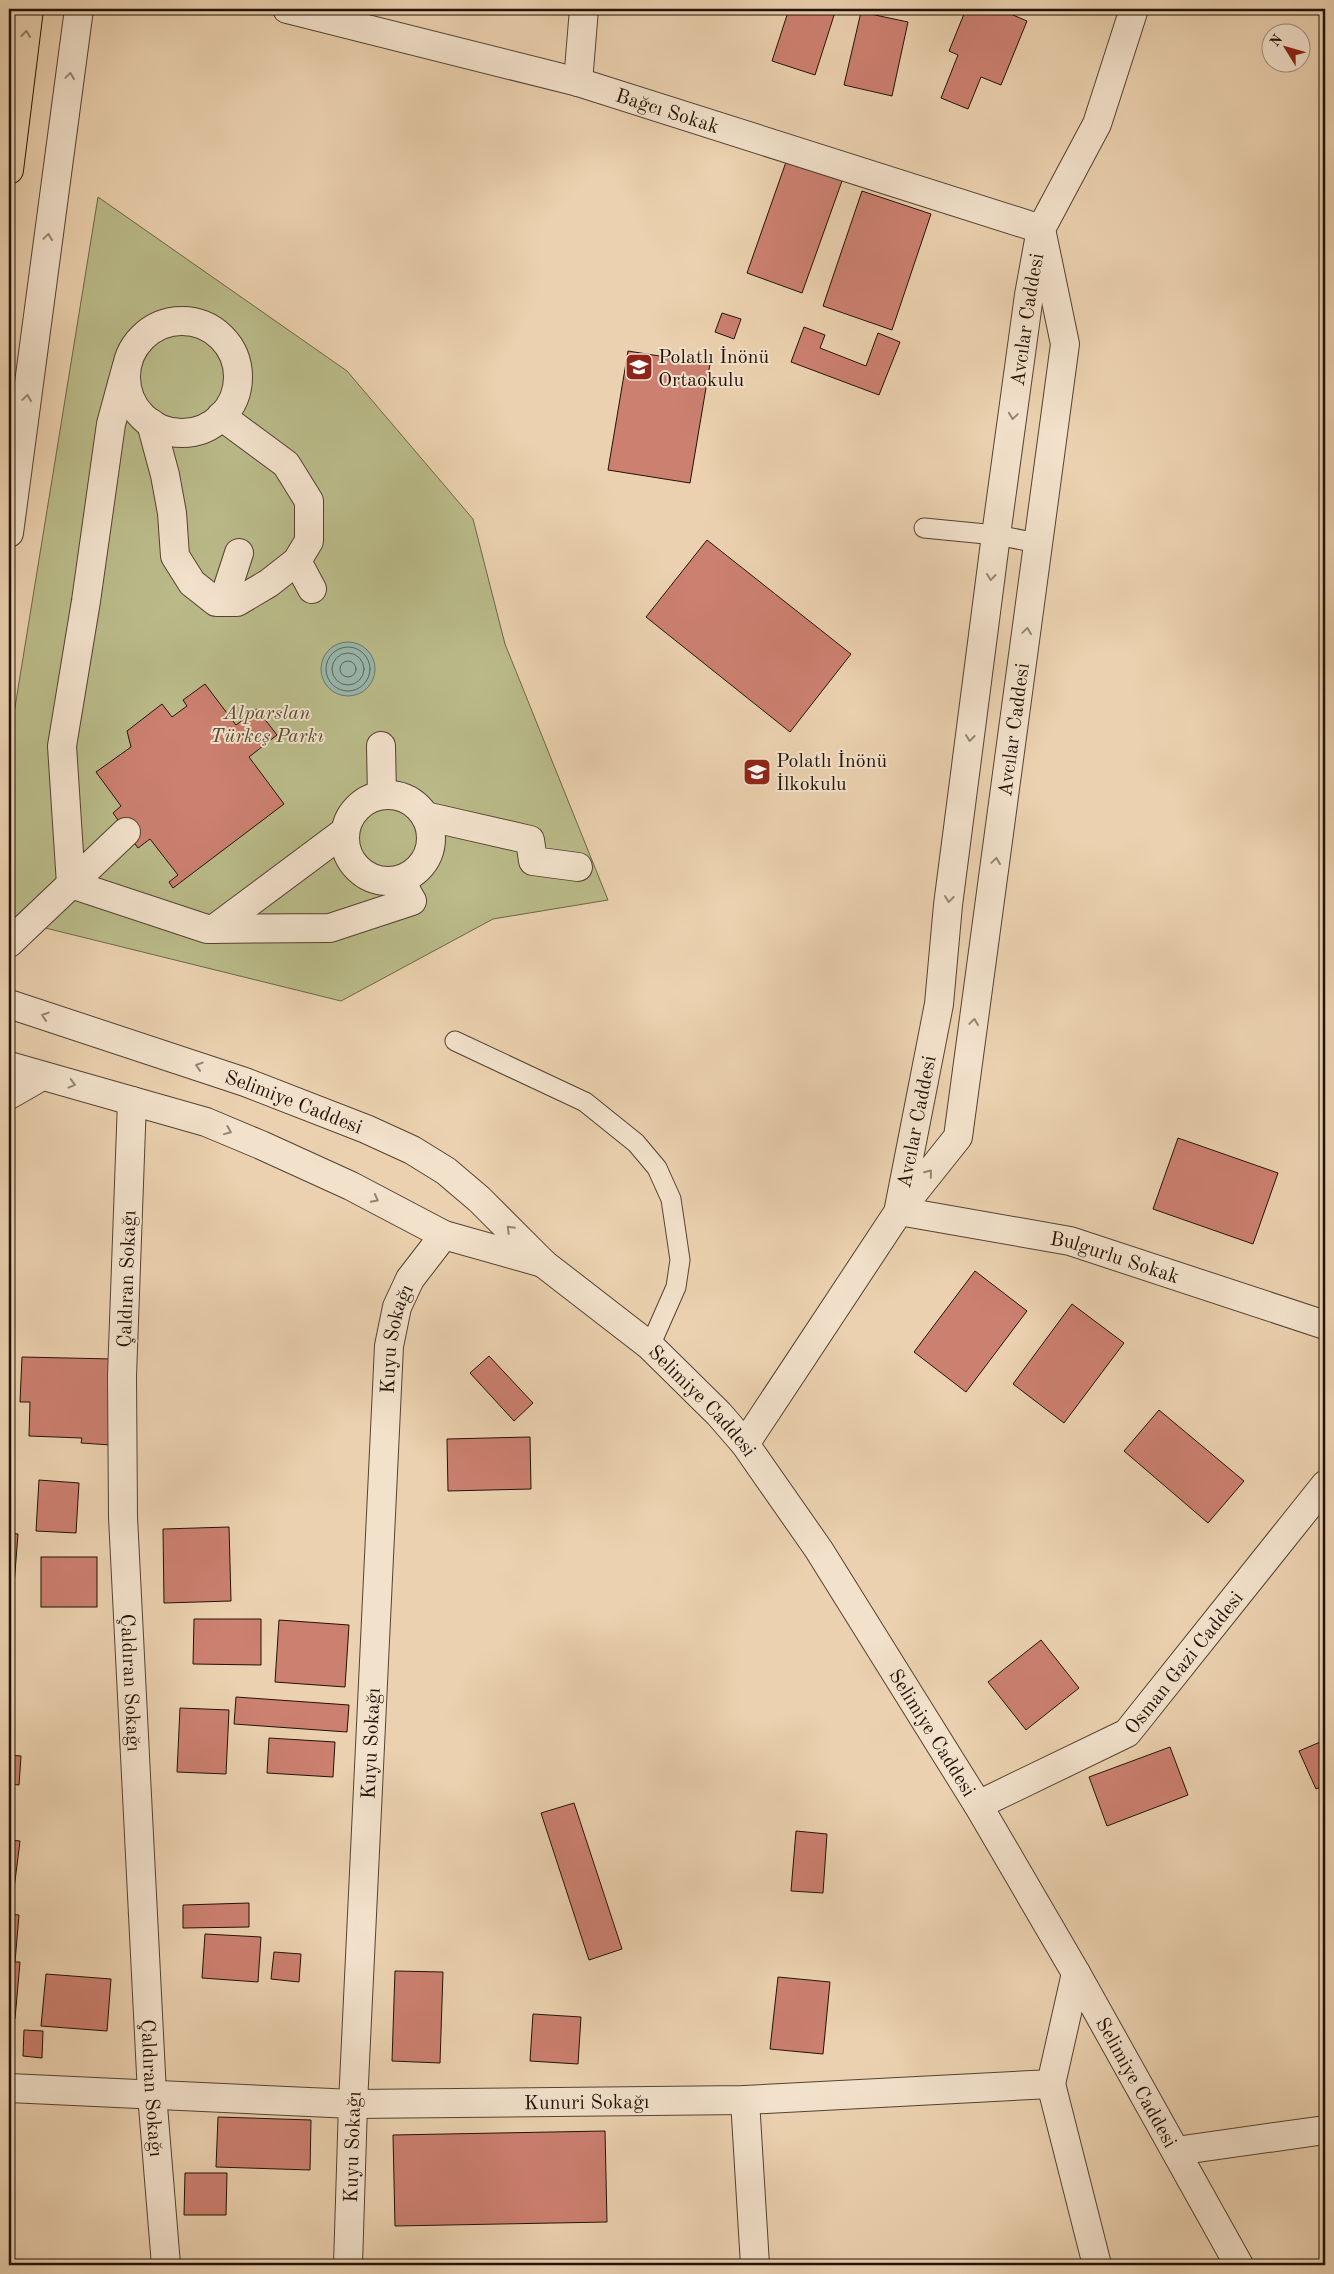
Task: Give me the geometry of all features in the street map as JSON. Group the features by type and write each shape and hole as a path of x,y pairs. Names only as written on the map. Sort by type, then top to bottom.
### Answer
{"highway":[{"path":"9,170 29,9"}],"street":[{"path":"9,533 79,9"},
{"name":"Bağcı Sokak","path":"288,9 578,82 1041,229"},
{"path":"578,82 584,9"},
{"name":"Avcılar Caddesi","path":"899,1212 939,1004 948,905 996,535 1029,295 1041,229 1097,124 1134,9"},
{"name":"Avcılar Caddesi","path":"745,1444 899,1212 958,1137 1065,344 1041,229"},
{"path":"71,884 62,746 86,601 111,424 126,369 132,352 143,336 159,326 176,321 194,322 212,330 225,342 235,358 238,375 235,394 227,410 214,423 197,431 179,434 160,429 133,405 126,388 126,369"},
{"path":"151,423 165,475 172,512 175,556 192,583 216,602 237,602 269,583 297,561 309,541 310,501 286,464 221,416"},
{"path":"223,602 239,553"},
{"path":"297,561 312,589"},
{"path":"381,746 382,795"},
{"path":"396,795 410,800 421,809 425,816 431,836 429,850 423,864 413,874 400,880 378,880 359,871 350,860 345,847 344,832 348,819 357,807 368,798 396,795"},
{"path":"425,816 530,840 533,862 578,867"},
{"path":"9,943 126,832"},
{"path":"214,929 344,832"},
{"path":"71,884 214,929 330,928 412,901 400,880"},
{"name":"Selimiye Caddesi","path":"9,1004 245,1082 366,1129 412,1150 446,1171 479,1199 544,1264 650,1346 719,1414 745,1444 818,1550 978,1805 1076,1973 1239,2265"},
{"name":"Selimiye Caddesi","path":"9,1066 206,1122 350,1186 444,1235 544,1264"},
{"path":"9,1095 42,1076"},
{"name":"Çaldıran Sokağı","path":"132,1101 122,1376 123,1517 152,2094 166,2265"},
{"name":"Bulgurlu Sokak","path":"899,1212 1070,1241 1325,1325"},
{"name":"Kuyu Sokağı","path":"348,2265 353,2104 389,1346 397,1307 410,1280 444,1235"},
{"name":"Osman Gazi Caddesi","path":"978,1805 1127,1733 1325,1485"},
{"path":"1076,1973 1051,2084 1097,2265"},
{"name":"Kunuri Sokağı","path":"9,2088 353,2104 745,2100 1051,2084"},
{"path":"745,2100 755,2265"},
{"path":"1176,2151 1325,2130"}],"lane":[{"path":"924,528 996,535 1038,544"},
{"path":"455,1041 584,1102 636,1143 658,1168 671,1199 680,1260 676,1287 650,1346"}],"green space":[{"name":"Alparslan Türkeş Parkı","path":"98,197 347,371 473,519 505,644 608,900 493,919 341,1001 9,919 9,744"}],"water":[{"path":"343,642 353,642 363,646 371,654 375,669 371,684 363,692 353,696 343,696 333,692 325,684 321,674 321,664 325,654 333,646"}],"building":[{"path":"789,9 836,9 815,75 772,61"},
{"path":"966,9 1008,9 1006,12 1027,21 1001,85 981,77 968,109 941,98 958,55 949,51"},
{"path":"861,12 908,22 892,96 844,85"},
{"path":"786,162 842,181 802,293 747,273"},
{"path":"862,191 931,214 892,330 823,306"},
{"path":"722,313 741,319 734,339 715,332"},
{"path":"804,327 825,335 820,348 866,366 878,333 900,342 879,395 791,362"},
{"path":"628,351 710,364 690,483 608,470"},
{"path":"707,540 851,654 790,732 646,617"},
{"path":"205,684 236,725 257,709 277,735 249,757 284,804 173,888 169,882 178,875 150,839 138,848 113,813 121,806 96,772 131,747 127,731 162,704 172,717 187,706 183,700"},
{"path":"1178,1138 1278,1173 1253,1244 1153,1209"},
{"path":"975,1271 1027,1311 966,1392 914,1352"},
{"path":"1072,1304 1124,1343 1064,1423 1013,1384"},
{"path":"489,1356 533,1403 514,1421 470,1373"},
{"path":"22,1357 113,1359 111,1445 81,1443 82,1438 29,1436 30,1402 20,1402"},
{"path":"1159,1410 1244,1481 1208,1523 1124,1451"},
{"path":"530,1437 531,1489 448,1491 447,1439"},
{"path":"39,1480 79,1483 76,1533 36,1531"},
{"path":"229,1527 231,1601 164,1603 163,1529"},
{"path":"9,1533 18,1534 13,1598 9,1598"},
{"path":"41,1557 97,1557 97,1607 41,1607"},
{"path":"194,1619 261,1619 261,1665 193,1664"},
{"path":"279,1620 349,1625 345,1687 275,1682"},
{"path":"1041,1640 1079,1688 1026,1730 988,1682"},
{"path":"236,1697 349,1705 347,1732 234,1724"},
{"path":"180,1708 229,1710 226,1774 177,1772"},
{"path":"269,1738 335,1742 333,1777 267,1773"},
{"path":"1325,1740 1325,1785 1316,1789 1299,1751"},
{"path":"1170,1747 1188,1795 1107,1826 1089,1777"},
{"path":"9,1755 21,1756 19,1785 9,1784"},
{"path":"574,1803 622,1949 589,1960 541,1813"},
{"path":"796,1831 827,1834 823,1893 791,1891"},
{"path":"9,1840 20,1841 14,1889 9,1888"},
{"path":"249,1903 249,1927 183,1928 183,1905"},
{"path":"9,1914 19,1915 15,1962 20,1962 15,2019 9,2019"},
{"path":"205,1934 261,1937 258,1982 202,1978"},
{"path":"274,1952 301,1954 299,1982 271,1979"},
{"path":"395,1971 443,1972 440,2063 392,2061"},
{"path":"46,1974 111,1979 107,2031 41,2026"},
{"path":"778,1977 830,1982 823,2054 770,2049"},
{"path":"533,2014 581,2017 578,2064 530,2061"},
{"path":"24,2030 43,2031 42,2058 23,2056"},
{"path":"218,2117 311,2120 310,2170 216,2167"},
{"path":"605,2131 607,2222 395,2226 393,2135"},
{"path":"185,2173 227,2173 226,2215 184,2215"}],"place":[{"name":"Polatlı İnönü Ortaokulu","path":"639,367"},
{"name":"Polatlı İnönü İlkokulu","path":"757,772"}]}
